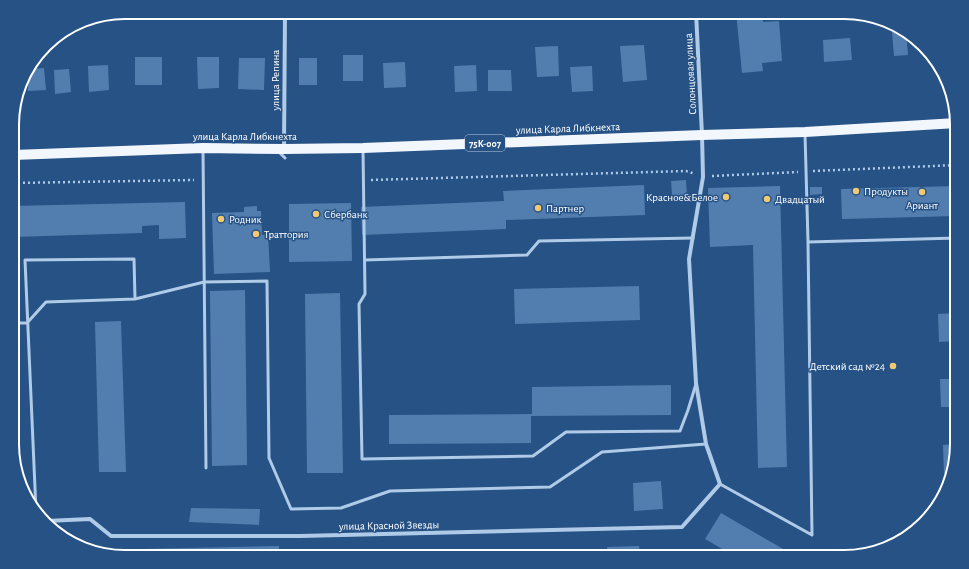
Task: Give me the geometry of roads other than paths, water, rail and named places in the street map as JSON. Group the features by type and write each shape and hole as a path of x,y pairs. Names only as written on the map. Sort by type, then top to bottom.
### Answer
{"main road":[{"name":"улица Карла Либкнехта","path":"19,155 203,148 282,152 805,132 950,123"}],"street":[{"name":"улица Репина","path":"282,152 285,19"},
{"name":"Солонцовая улица","path":"696,19 703,177 689,260 696,383 706,444 720,484"},
{"name":"улица Красной Звезды","path":"52,521 90,519 111,536 300,536 682,527 720,484"}],"lane":[{"path":"720,484 812,535 805,132"},
{"path":"203,148 206,468"},
{"path":"363,148 365,294 359,304 362,459 534,456 566,432 680,431 696,383"},
{"path":"365,260 527,255 539,241 693,238"},
{"path":"808,242 950,238"},
{"path":"35,500 25,260 134,259 135,299"},
{"path":"19,324 27,323 46,302 135,299 204,282 267,281 269,458 292,509 341,508 390,491 550,487 602,452 706,444"}],"place":[{"name":"Продукты","path":"856,191"},
{"name":"Ариант","path":"922,192"},
{"name":"Красное&Белое","path":"726,197"},
{"name":"Двадцатый","path":"767,199"},
{"name":"Партнер","path":"538,208"},
{"name":"Сбербанк","path":"316,214"},
{"name":"Родник","path":"221,219"},
{"name":"Траттория","path":"256,234"},
{"name":"Детский сад №24","path":"893,366"}]}
